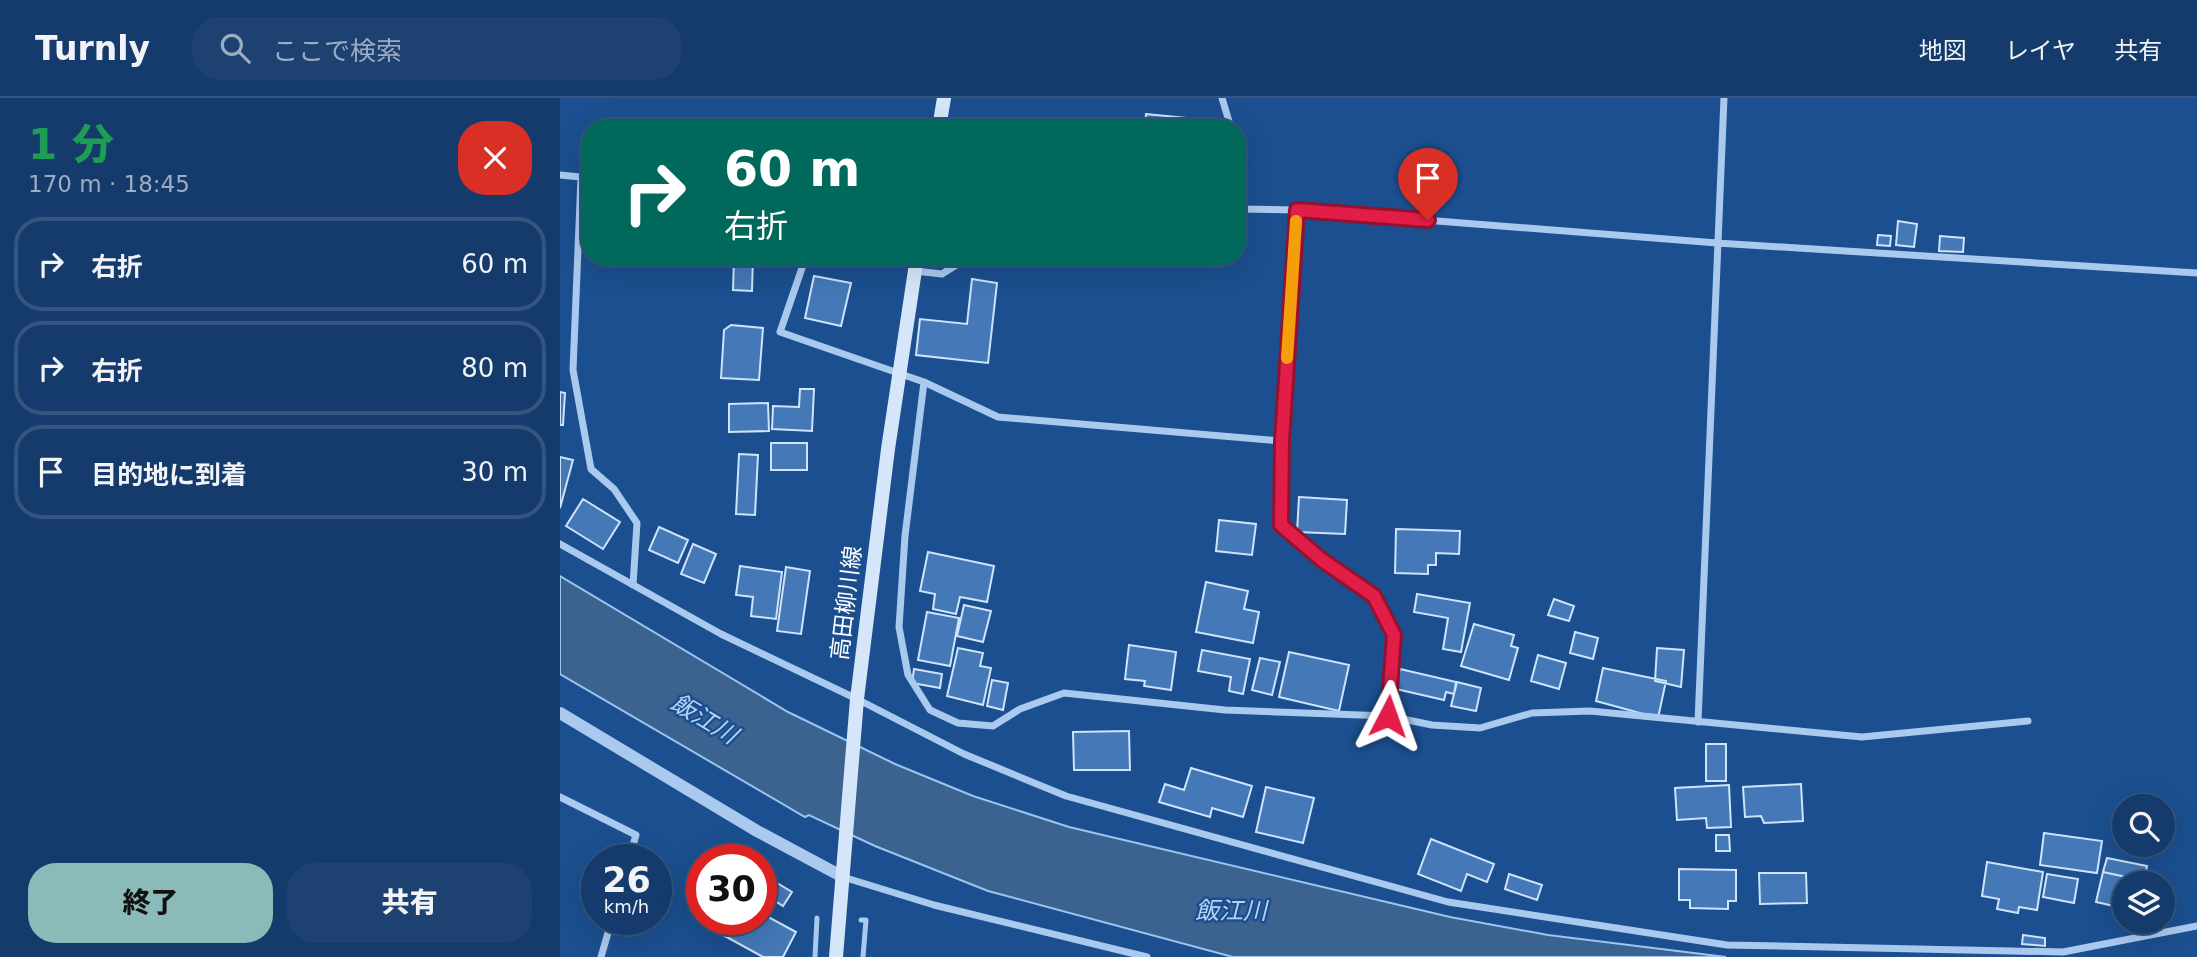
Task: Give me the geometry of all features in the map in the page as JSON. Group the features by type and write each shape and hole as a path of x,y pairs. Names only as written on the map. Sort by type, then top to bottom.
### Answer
{"main road":[{"path":"940,119 944,98"},
{"name":"高田柳川線","path":"836,957 857,699 916,266"}],"street":[{"path":"1222,98 1228,119"},
{"path":"1698,722 1724,98"},
{"path":"560,175 581,177 573,370 591,468 614,489 637,523 633,585"},
{"path":"1246,209 1297,210 1717,243 2197,273"},
{"path":"1297,210 1282,441 1281,525 1322,560 1374,596 1394,635 1388,716"},
{"path":"802,266 780,332 900,372 998,417 1282,441"},
{"path":"921,266 942,274 955,266"},
{"path":"924,382 905,536 899,627 908,675 930,710 958,723 993,726 1020,709 1064,693 1225,710 1388,716 1432,725 1480,728 1532,713 1590,711 1862,737 2028,721"},
{"path":"560,544 721,634 964,754 1066,796 1448,902 1727,945 2063,952 2197,926"},
{"path":"560,714 745,825 844,869 934,905 1147,957"},
{"path":"560,797 636,835 633,844"},
{"path":"601,957 607,935"}],"lane":[{"path":"815,957 817,918"},
{"path":"861,920 866,920 863,957"}],"water":[{"name":"飯江川","path":"560,576 788,712 895,764 973,796 1069,827 1450,917 1548,935 1726,957 1233,957 988,891 875,846 809,815 805,817 560,674"}],"building":[{"path":"1146,114 1196,119 1146,119"},
{"path":"1898,221 1917,224 1914,247 1896,245"},
{"path":"1878,235 1891,236 1890,246 1877,245"},
{"path":"1940,236 1964,238 1963,252 1939,251"},
{"path":"734,266 753,266 752,291 733,290"},
{"path":"814,276 851,283 841,326 805,318"},
{"path":"972,279 997,283 988,363 916,355 920,319 967,324"},
{"path":"731,325 763,328 759,380 721,378 724,330"},
{"path":"800,389 814,389 812,431 772,429 773,406 799,407"},
{"path":"560,392 565,393 563,425 560,425"},
{"path":"768,403 769,431 729,432 729,404"},
{"path":"771,443 807,443 807,470 771,470"},
{"path":"739,454 758,455 755,515 736,514"},
{"path":"560,457 573,460 560,508"},
{"path":"1299,497 1347,500 1345,534 1297,532"},
{"path":"583,499 620,522 603,549 566,526"},
{"path":"1219,520 1256,524 1252,555 1216,551"},
{"path":"659,527 688,540 678,563 649,550"},
{"path":"1396,529 1460,531 1459,554 1436,553 1436,565 1428,565 1428,574 1395,573"},
{"path":"693,544 716,554 704,583 681,574"},
{"path":"928,552 994,566 987,602 960,597 956,614 933,609 935,594 920,591"},
{"path":"740,566 782,572 776,619 751,616 753,597 736,595"},
{"path":"786,567 810,571 801,634 777,631"},
{"path":"1206,582 1248,591 1244,609 1259,612 1253,643 1196,632"},
{"path":"1417,594 1470,603 1461,652 1443,649 1448,618 1414,612"},
{"path":"1554,599 1574,606 1569,621 1548,615"},
{"path":"964,605 991,611 983,642 957,636"},
{"path":"927,612 959,618 950,666 918,660"},
{"path":"1474,624 1514,635 1511,646 1518,648 1509,680 1461,666"},
{"path":"1575,632 1598,638 1593,659 1570,653"},
{"path":"1129,645 1176,652 1171,690 1144,686 1145,681 1125,679"},
{"path":"958,648 983,653 980,666 991,668 983,705 947,696"},
{"path":"1657,648 1684,650 1681,687 1655,681"},
{"path":"1202,650 1250,659 1243,694 1229,691 1231,677 1198,671"},
{"path":"1289,652 1349,665 1339,711 1279,697"},
{"path":"1538,655 1566,663 1559,689 1531,681"},
{"path":"1260,658 1280,662 1272,695 1252,690"},
{"path":"1603,668 1666,681 1658,718 1596,701"},
{"path":"914,669 942,674 940,688 912,683"},
{"path":"1400,669 1456,682 1454,694 1446,692 1444,700 1396,689"},
{"path":"992,680 1008,683 1003,710 987,706"},
{"path":"1457,682 1481,688 1476,711 1451,706"},
{"path":"1129,731 1130,770 1074,770 1073,732"},
{"path":"1706,744 1726,744 1726,781 1706,781"},
{"path":"1191,768 1252,786 1243,817 1212,808 1210,817 1159,802 1165,784 1184,790"},
{"path":"1801,784 1803,821 1764,823 1761,816 1745,817 1743,787"},
{"path":"1729,785 1731,827 1707,828 1706,818 1677,820 1675,788"},
{"path":"1266,787 1314,798 1303,843 1256,832"},
{"path":"2044,833 2102,841 2097,873 2040,865"},
{"path":"1716,835 1729,835 1730,851 1716,851"},
{"path":"1431,839 1494,864 1487,882 1467,874 1461,891 1418,874"},
{"path":"2107,858 2147,866 2146,871 2112,871 2112,874 2103,872"},
{"path":"1987,862 2043,872 2037,910 2019,907 2018,913 1997,909 1999,899 1982,896"},
{"path":"1679,869 1736,870 1736,901 1728,901 1728,909 1690,908 1690,900 1679,900"},
{"path":"2103,872 2112,874 2112,906 2096,902"},
{"path":"1759,873 1806,873 1807,903 1760,904"},
{"path":"1509,874 1542,885 1537,900 1505,889"},
{"path":"2047,874 2078,879 2074,903 2043,897"},
{"path":"777,883 792,892 783,906 777,902"},
{"path":"777,922 796,932 783,957 763,957 723,935 777,935"},
{"path":"2023,935 2045,938 2045,946 2022,944"}],"slow traffic":[{"path":"1287,358 1296,221"}],"route":[{"path":"1388,716 1394,635 1374,596 1322,560 1281,525 1282,441 1297,210 1428,220"}]}
